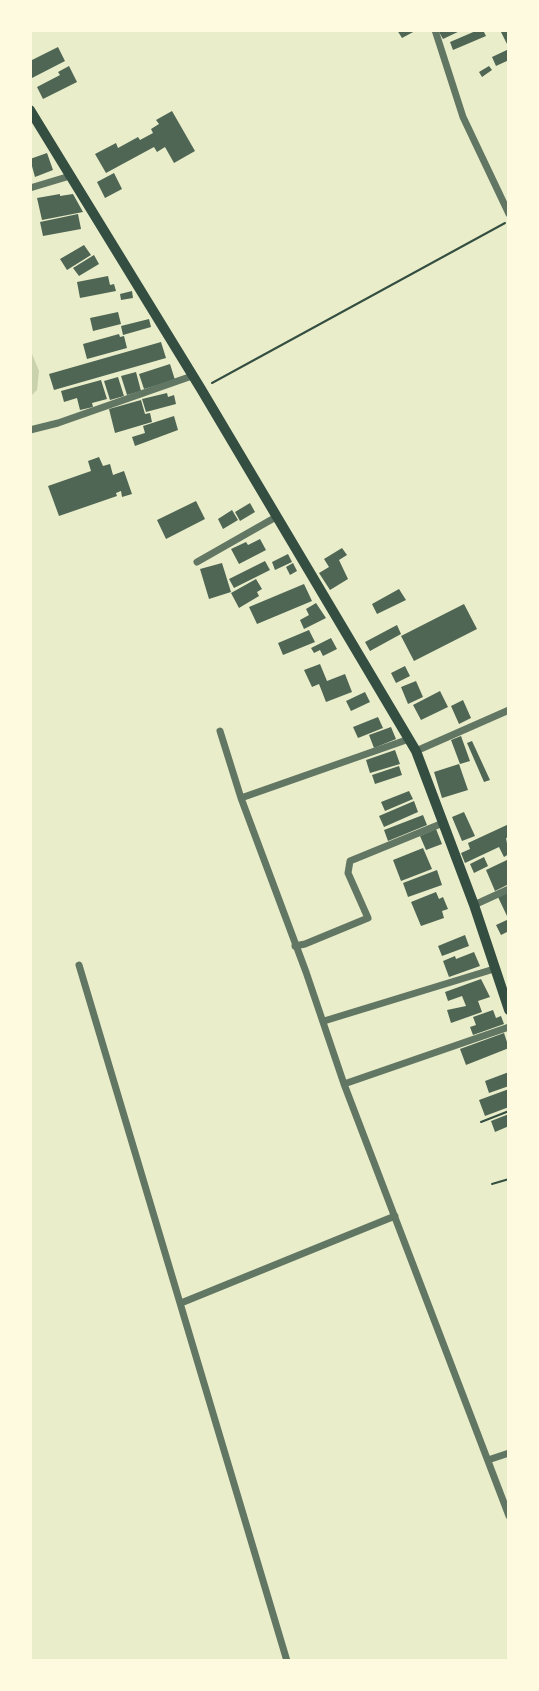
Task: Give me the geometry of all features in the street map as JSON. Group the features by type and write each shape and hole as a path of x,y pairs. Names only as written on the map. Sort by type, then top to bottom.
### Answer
{"main road":[{"path":"30,110 201,389 416,751 474,905 509,1010"}],"street":[{"path":"435,30 468,127 509,214"},
{"path":"30,188 70,176"},
{"path":"30,430 58,423 192,376"},
{"path":"197,562 276,517"},
{"path":"416,751 509,710"},
{"path":"220,731 344,1084 509,1516"},
{"path":"241,797 409,739"},
{"path":"295,946 368,918 348,873 350,861 443,823"},
{"path":"474,905 509,889"},
{"path":"79,965 287,1661"},
{"path":"324,1021 494,969"},
{"path":"344,1084 509,1027"},
{"path":"181,1303 395,1216"},
{"path":"488,1460 509,1453"}],"path":[{"path":"201,389 509,221"},
{"path":"481,1122 509,1111"},
{"path":"492,1184 509,1179"}],"green space":[{"path":"30,349 39,371 37,390 30,397"}],"building":[{"path":"397,30 417,30 402,38"},
{"path":"462,30 443,39 439,32"},
{"path":"483,30 486,36 453,50 450,42"},
{"path":"509,30 507,44 501,32"},
{"path":"58,47 65,61 32,78 30,61"},
{"path":"509,49 509,60 496,66 492,57"},
{"path":"69,66 77,82 43,99 37,87 60,75 58,72"},
{"path":"489,66 492,70 482,77 479,72"},
{"path":"172,111 195,151 174,163 165,147 157,152 154,147 106,173 95,154 116,143 118,148 138,137 140,140 153,133 151,129 159,124 156,120"},
{"path":"47,153 53,170 35,177 30,159"},
{"path":"114,173 122,189 105,198 97,182"},
{"path":"73,194 83,212 42,220 37,198"},
{"path":"78,214 81,229 43,236 40,222"},
{"path":"84,245 91,255 67,270 60,259"},
{"path":"94,255 99,264 79,276 73,268"},
{"path":"108,276 110,285 114,284 116,291 80,298 77,282"},
{"path":"132,291 133,298 121,300 120,294"},
{"path":"118,312 121,324 93,331 90,318"},
{"path":"149,319 151,327 123,335 121,326"},
{"path":"119,334 120,337 124,336 127,348 87,359 83,344"},
{"path":"161,342 166,358 54,390 49,374"},
{"path":"170,364 175,380 144,389 139,374"},
{"path":"136,372 141,391 127,395 121,376"},
{"path":"118,377 124,396 110,400 104,381"},
{"path":"101,380 107,399 92,403 93,407 80,410 77,398 64,402 61,391"},
{"path":"167,393 168,397 174,395 176,404 146,412 142,399"},
{"path":"141,400 145,414 150,413 152,422 115,433 109,409"},
{"path":"174,416 178,430 135,446 132,437 145,433 143,426"},
{"path":"99,457 103,466 110,464 113,475 124,471 132,494 122,497 121,491 116,493 117,496 59,516 48,486 91,471 88,461"},
{"path":"196,501 205,519 166,539 157,520"},
{"path":"250,503 255,512 240,521 235,512"},
{"path":"232,510 238,520 223,529 218,519"},
{"path":"260,539 266,550 239,564 231,549"},
{"path":"342,548 347,555 339,560 348,579 330,590 319,573 329,567 324,559"},
{"path":"288,554 292,562 275,570 272,562"},
{"path":"265,561 270,570 234,588 229,579"},
{"path":"222,563 231,592 209,599 200,569"},
{"path":"293,563 297,571 290,575 286,567"},
{"path":"256,579 262,589 257,592 259,596 239,608 231,593"},
{"path":"304,584 312,601 257,624 249,607"},
{"path":"399,589 406,600 377,614 372,604"},
{"path":"316,603 326,618 304,629 300,620 309,615 306,609"},
{"path":"464,604 477,629 414,661 401,636"},
{"path":"397,625 401,634 370,651 365,642"},
{"path":"309,630 315,642 283,655 278,643"},
{"path":"331,638 337,649 323,656 320,650 314,653 311,648"},
{"path":"320,664 327,681 345,674 352,692 326,702 319,684 312,687 304,670"},
{"path":"405,666 410,676 396,683 391,673"},
{"path":"416,681 423,697 408,704 401,687"},
{"path":"440,691 448,707 421,720 413,705"},
{"path":"365,692 370,702 351,711 346,701"},
{"path":"463,700 471,718 459,724 451,706"},
{"path":"378,717 383,728 358,738 353,727"},
{"path":"391,727 396,739 374,748 369,735"},
{"path":"461,736 470,761 460,764 451,740"},
{"path":"472,741 490,780 484,782 467,743"},
{"path":"395,750 400,764 370,773 366,760"},
{"path":"459,764 468,790 442,798 434,772"},
{"path":"399,766 402,775 375,784 372,775"},
{"path":"409,791 413,799 385,811 381,802"},
{"path":"414,801 418,812 384,827 379,816"},
{"path":"464,812 475,836 462,841 452,817"},
{"path":"423,815 427,825 388,841 384,830"},
{"path":"509,824 509,837 506,838 509,854 504,857 499,847 465,863 461,853 470,849 468,843"},
{"path":"436,829 442,844 426,850 420,836"},
{"path":"423,848 432,869 401,881 393,860"},
{"path":"484,857 488,866 474,873 470,864"},
{"path":"509,859 509,884 495,891 486,870"},
{"path":"437,870 442,885 408,897 403,883"},
{"path":"436,892 439,899 443,897 448,909 442,911 444,918 421,926 411,902"},
{"path":"509,892 509,915 507,916 498,897"},
{"path":"509,919 509,931 501,935 496,925"},
{"path":"465,935 469,946 442,956 438,946"},
{"path":"474,952 480,966 449,977 443,961"},
{"path":"481,979 490,997 478,1001 482,1012 451,1023 447,1010 466,1006 462,996 448,1001 445,992"},
{"path":"493,1010 496,1018 501,1016 504,1024 473,1035 470,1027 476,1025 473,1017"},
{"path":"504,1033 509,1048 466,1065 460,1049"},
{"path":"509,1072 509,1086 489,1093 485,1081"},
{"path":"509,1089 509,1107 485,1116 479,1100"},
{"path":"509,1114 509,1126 495,1132 491,1121"}]}
